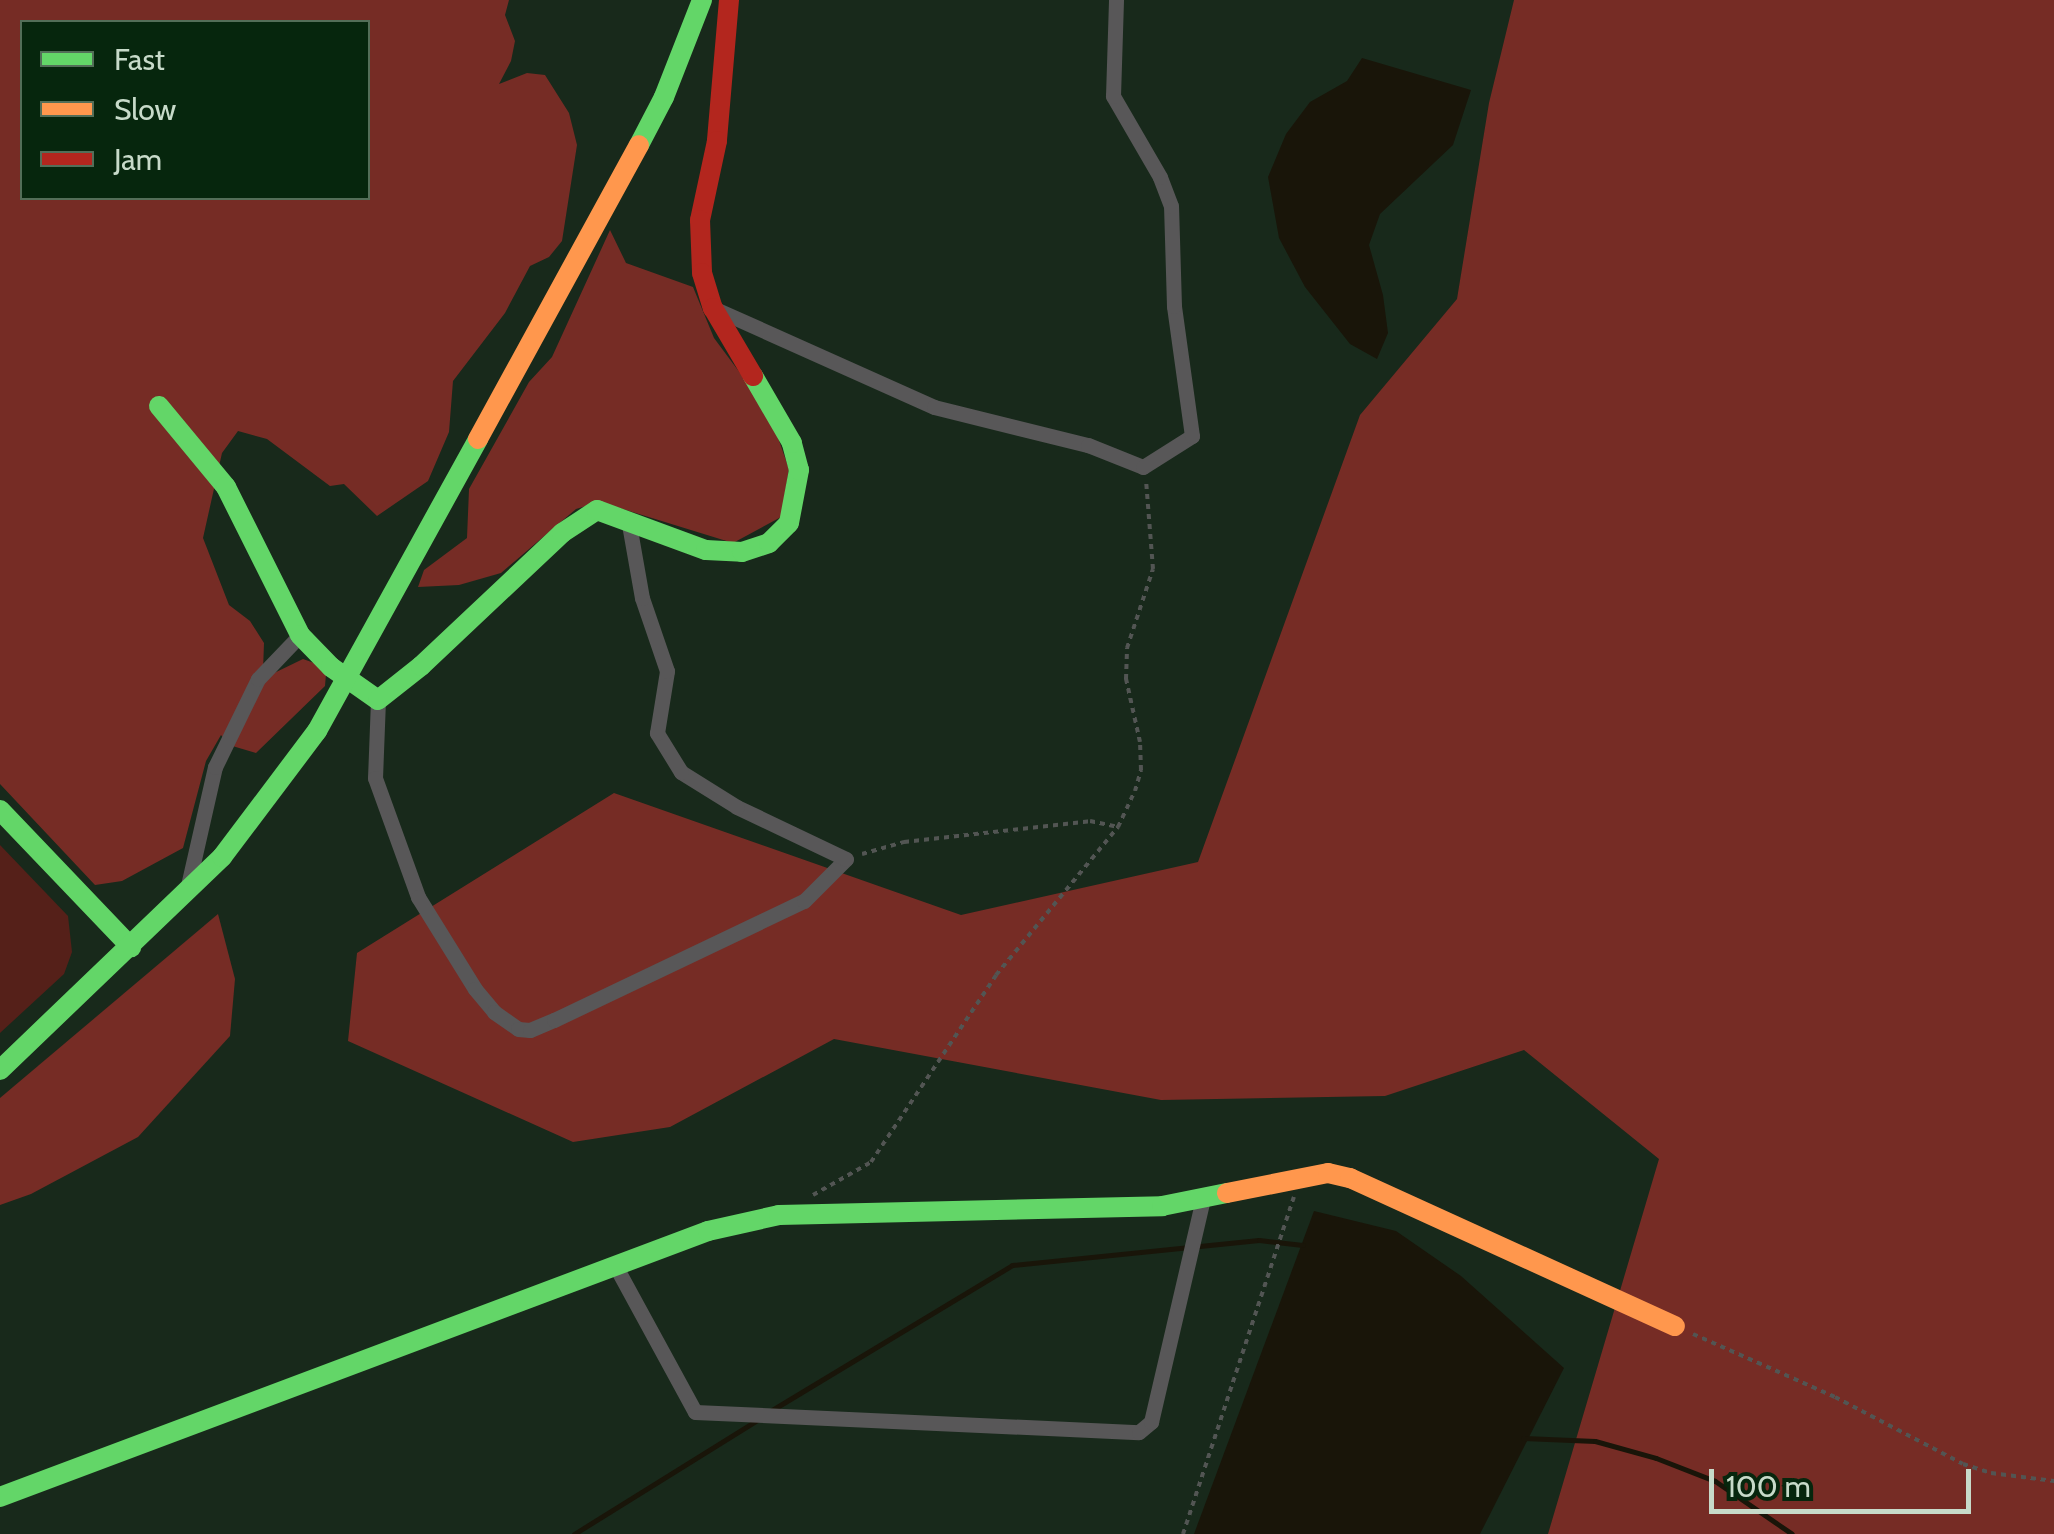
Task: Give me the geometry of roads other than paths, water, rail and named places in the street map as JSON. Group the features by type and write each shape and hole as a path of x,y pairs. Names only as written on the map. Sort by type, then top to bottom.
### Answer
{"street":[{"path":"0,1070 185,895 259,814 348,678 664,97 702,0"},
{"path":"628,519 642,598 667,670 657,733 682,772 737,807 846,859 804,901 554,1020 530,1030 518,1029 494,1012 475,989 418,896 375,778 378,700 421,666 562,533 597,510 628,519 706,550 742,552 768,543 789,523 799,470 792,443 713,308 702,273 700,220 717,141 730,0"},
{"path":"713,308 934,406 1088,444 1142,467 1192,436 1174,306 1172,206 1160,176 1114,96 1116,0"},
{"path":"159,406 226,487 300,635 378,700"},
{"path":"185,895 216,767 258,679 300,635"},
{"path":"0,810 132,946"},
{"path":"0,1497 708,1232 779,1214 1162,1206 1328,1172 1350,1178 1675,1326"},
{"path":"616,1267 694,1412 1139,1432 1151,1422 1203,1199"}],"waterway":[{"path":"772,1410 1012,1265 1259,1240 1303,1245"},
{"path":"574,1534 759,1419"},
{"path":"1523,1438 1595,1441 1656,1458 1715,1481 1792,1534"}]}
